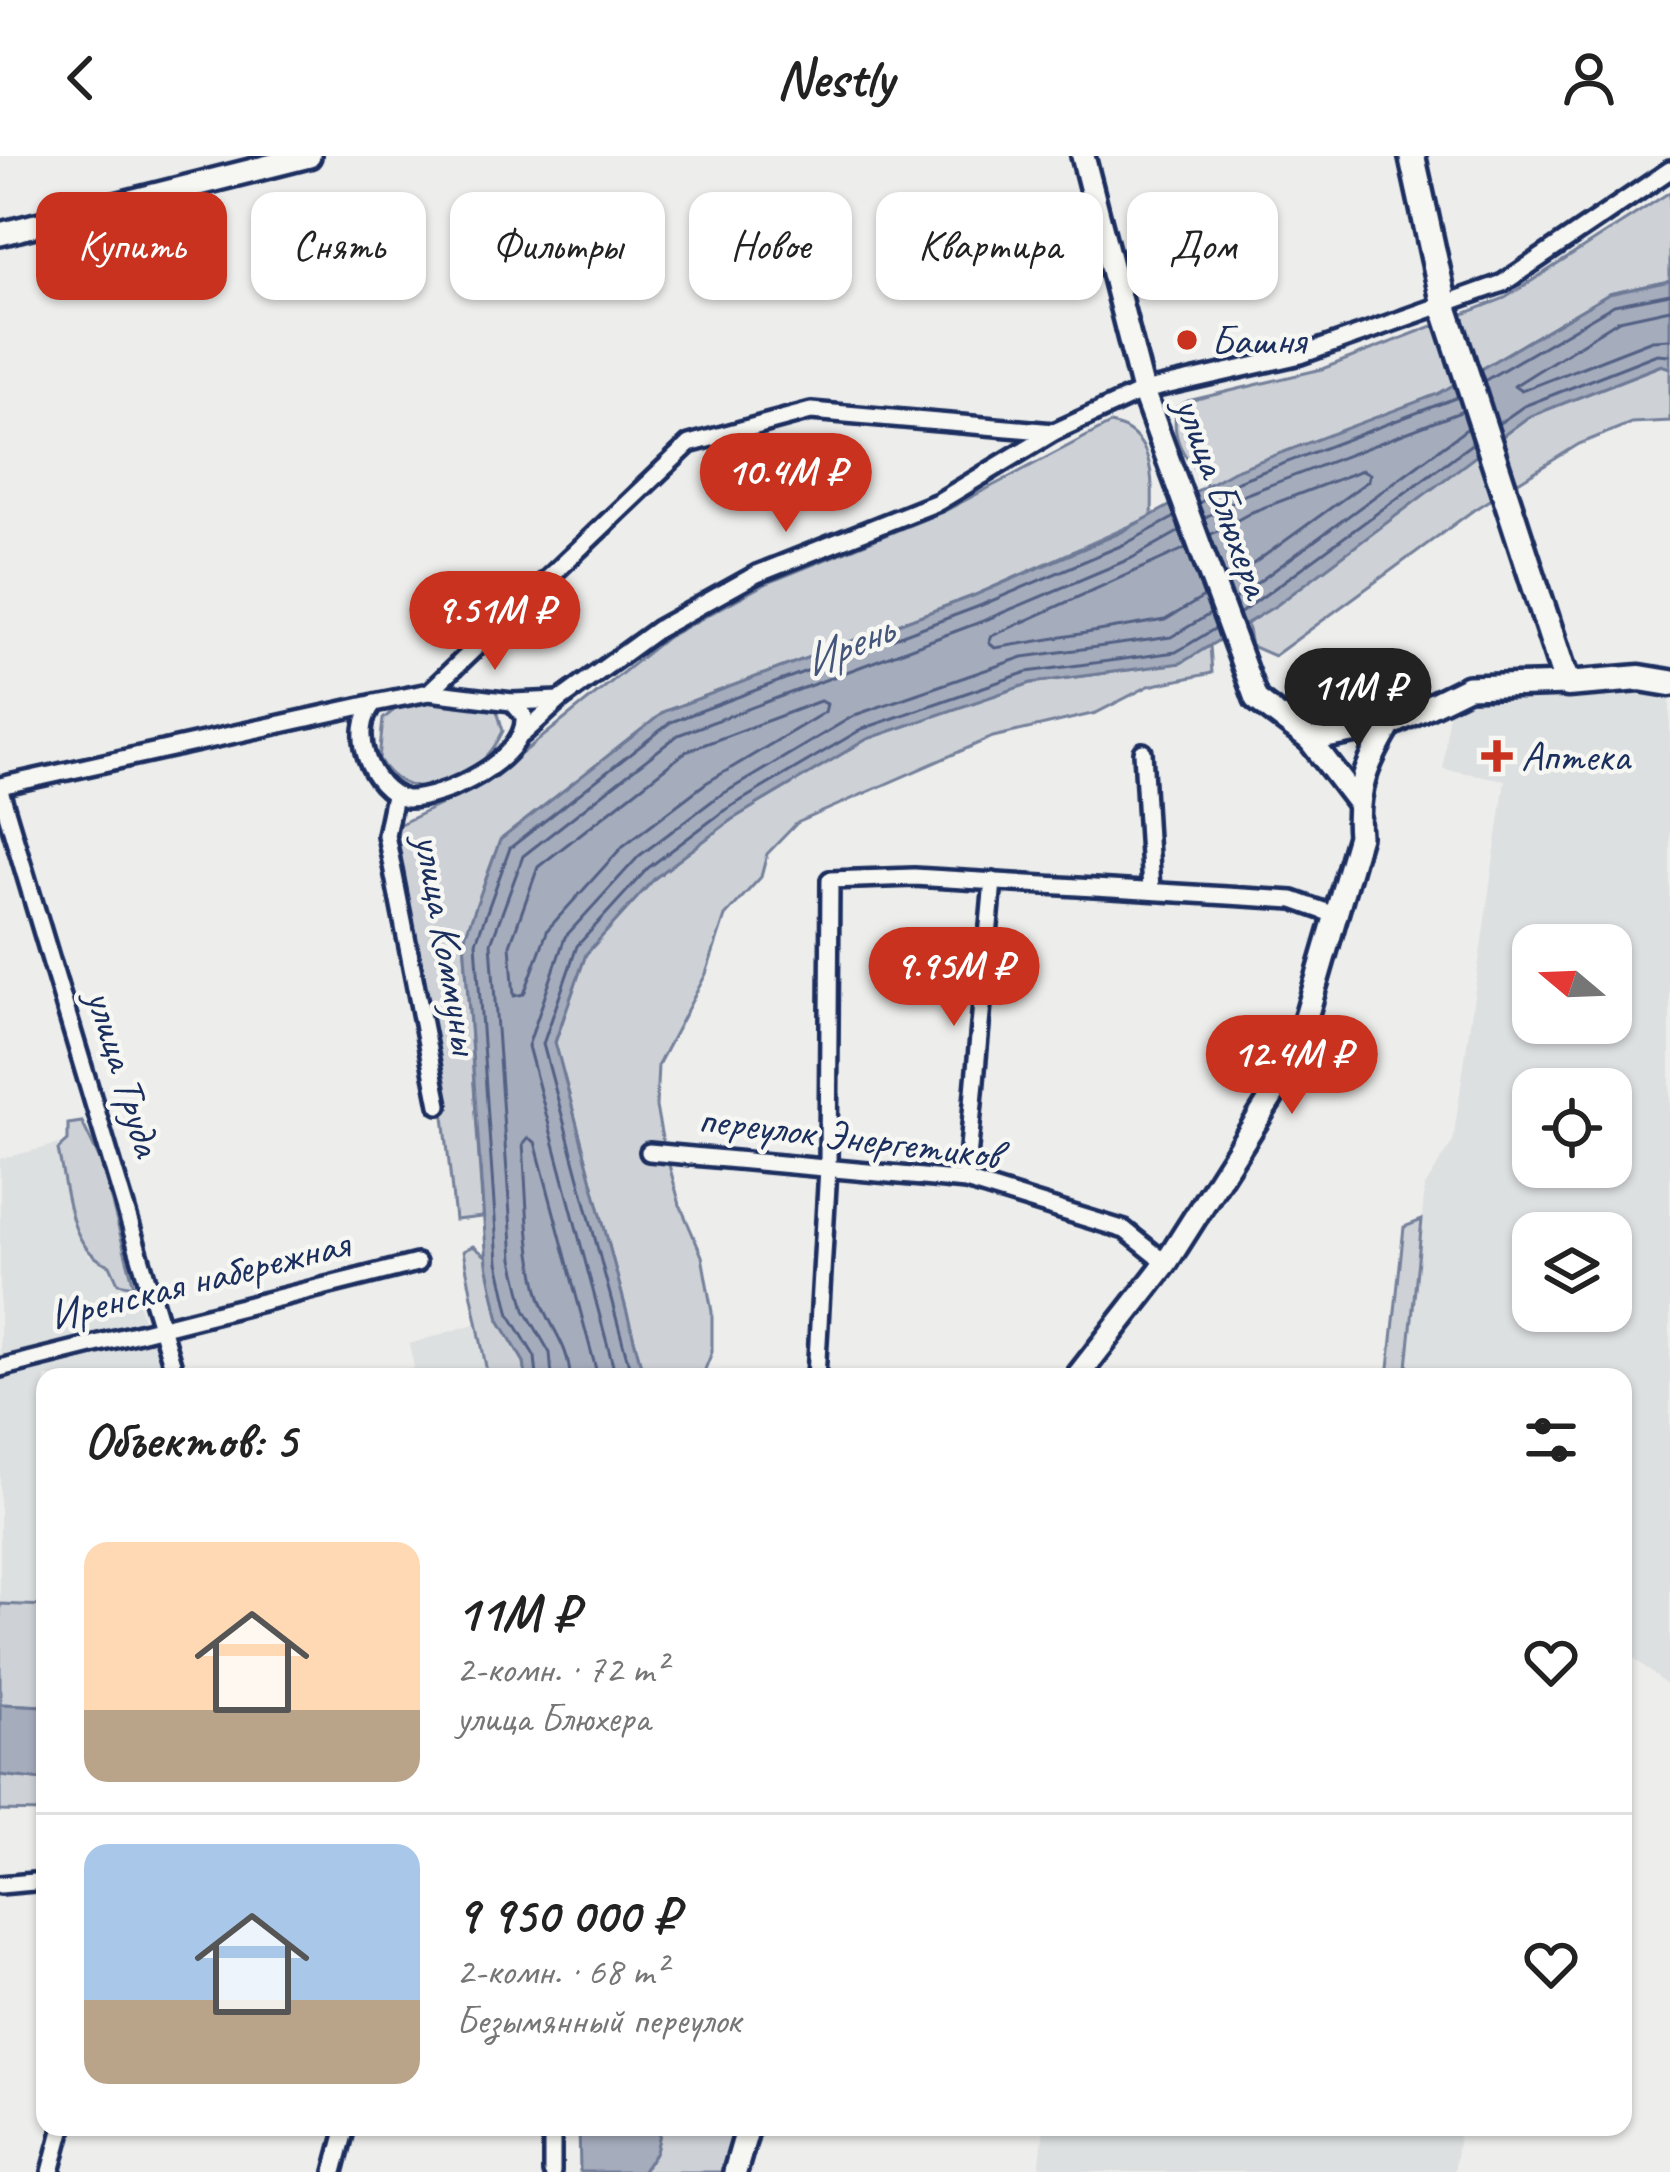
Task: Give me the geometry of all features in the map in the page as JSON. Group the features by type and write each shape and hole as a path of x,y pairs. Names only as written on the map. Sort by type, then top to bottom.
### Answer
{"main road":[{"path":"1412,156 1446,310 1567,684 1640,678 1670,683"}],"street":[{"path":"0,234 229,166 308,156"},
{"name":"улица Блюхера","path":"1083,156 1143,391 1256,699 1310,740 1356,800"},
{"path":"370,704 360,733 370,764 394,796 416,800 475,777 498,763 560,700 658,629 757,574 938,502 1054,432 1143,391 1301,355 1446,310 1503,283 1670,170"},
{"path":"429,692 689,444 811,410 1054,432"},
{"path":"1640,678 1670,674"},
{"path":"1310,740 1390,725 1468,687 1567,684"},
{"path":"0,788 326,710 429,692 512,702 560,700"},
{"path":"512,702 524,716 524,734"},
{"path":"326,710 360,733"},
{"path":"1084,1368 1166,1263 1292,1065 1359,836 1356,800 1368,762 1390,725"},
{"path":"1143,752 1150,891"},
{"name":"улица Труда","path":"0,788 173,1368"},
{"name":"улица Коммуны","path":"394,796 386,835 439,1105"},
{"path":"817,1368 828,1168 830,880 994,881 1293,900 1335,915"},
{"path":"966,1181 994,881"},
{"name":"переулок Энергетиков","path":"649,1152 966,1181 1124,1230 1166,1263"},
{"name":"Иренская набережная","path":"0,1368 417,1263"},
{"path":"0,1886 36,1882"},
{"path":"51,2172 61,2136"},
{"path":"334,2172 344,2136"},
{"path":"552,2136 552,2172"},
{"path":"739,2171 746,2136"}],"shaded area":[{"path":"1670,192 1670,281 1609,294 1438,394 1207,485 1182,449 1175,419 1177,407 1188,401 1322,369 1505,298"},
{"path":"1662,365 1670,368 1670,421 1631,423 1579,444 1475,509 1274,656 1251,646 1247,624 1528,417"},
{"path":"1110,424 1135,436 1143,447 1151,472 1152,516 973,596 665,711 464,939 483,1217 455,1220 443,1106 396,826 485,783 666,638 765,584 945,511"},
{"path":"1210,645 1212,673 1149,686 1096,713 993,737 797,823 767,854 761,877 725,916 706,974 658,1065 656,1107 680,1205 702,1256 712,1312 712,1352 706,1368 642,1368 555,1043 586,954 655,878 731,820 867,739 1031,683 1180,663"},
{"path":"1670,693 1670,1688 1632,1656 1632,1368 1407,1368 1425,1186 1453,1141 1505,780 1443,769 1449,705 1523,694"},
{"path":"452,698 496,707 503,731 493,749 463,776 445,784 427,788 393,776 379,759 383,719 399,706"},
{"path":"82,1122 101,1162 134,1286 118,1283 110,1265 96,1258 77,1233 58,1150 68,1141 68,1124"},
{"path":"59,1144 79,1238 88,1255 110,1265 125,1288 134,1286 144,1323 0,1361 0,1159"},
{"path":"1422,1220 1407,1368 1389,1368 1404,1227"},
{"path":"473,1246 486,1256 499,1320 525,1368 486,1368 463,1251"},
{"path":"477,1323 486,1368 414,1368 409,1344"},
{"path":"154,1332 165,1368 36,1368 36,1606 0,1604 0,1377"},
{"path":"0,1604 36,1606 36,1706 0,1704"},
{"path":"0,1775 36,1779 36,1812 0,1811"},
{"path":"659,2136 739,2136 730,2172 642,2172 656,2152"},
{"path":"1043,2136 1459,2136 1454,2172 1039,2172"}],"water":[{"name":"Ирень","path":"1670,281 1670,368 1661,365 1528,417 1277,605 1181,663 1031,683 867,739 731,820 655,878 586,954 555,1042 642,1368 525,1368 499,1320 487,1264 464,939 500,840 665,711 973,596 1120,533 1233,471 1438,394 1609,294"},
{"path":"0,1704 36,1706 36,1779 0,1775"},
{"path":"579,2136 659,2136 656,2152 642,2172 580,2172"}],"place":[{"name":"Башня","path":"1187,340"},
{"name":"Аптека","path":"1497,756"}]}
